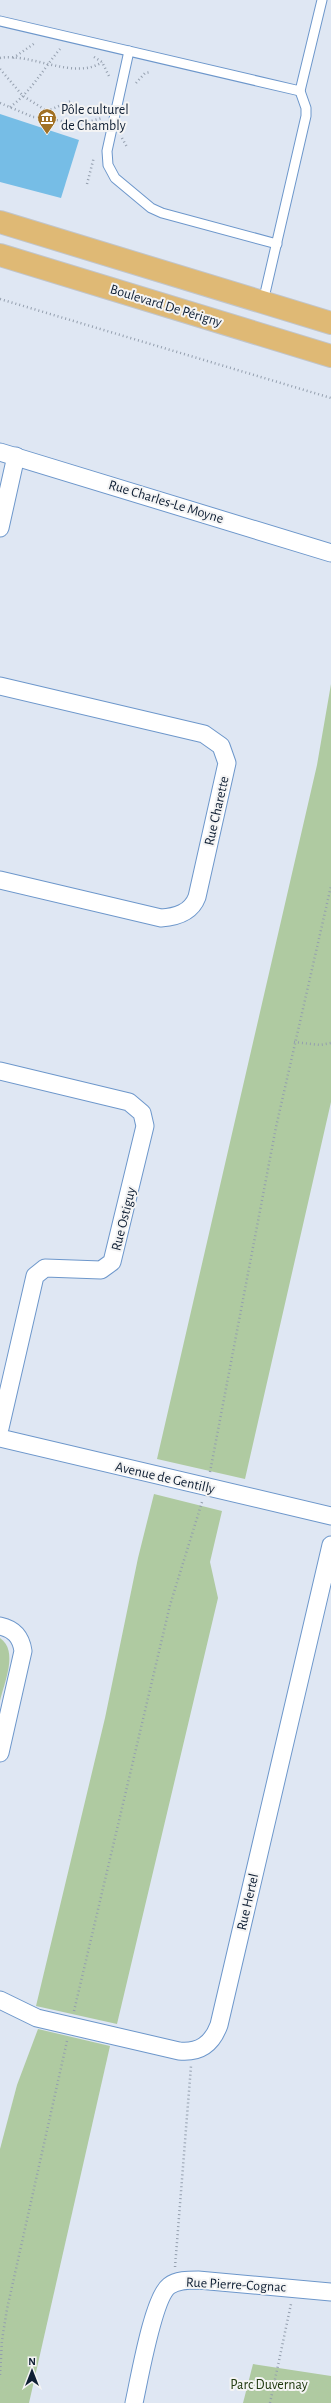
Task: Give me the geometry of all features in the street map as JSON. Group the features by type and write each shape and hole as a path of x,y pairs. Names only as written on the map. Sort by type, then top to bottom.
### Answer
{"main road":[{"path":"0,222 331,322"},
{"name":"Boulevard De Périgny","path":"0,255 331,356"}],"street":[{"path":"0,528 8,454"},
{"name":"Rue Charles-Le Moyne","path":"8,454 331,553"},
{"name":"Rue Charette","path":"0,686 204,734 221,746 227,764 197,897 191,906 182,914 161,918 0,880"},
{"name":"Rue Ostiguy","path":"0,1071 129,1102 142,1113 145,1126 112,1262 105,1268 95,1270 45,1268 35,1276 0,1428"},
{"name":"Avenue de Gentilly","path":"0,1438 331,1516"},
{"name":"Rue Hertel","path":"0,2000 37,2018 179,2052 197,2051 213,2039 219,2025 331,1545"},
{"path":"0,1626 12,1630 18,1636 24,1652 0,1753"},
{"name":"Rue Pierre-Cognac","path":"134,2403 157,2304 169,2286 178,2281 198,2280 331,2292"}],"lane":[{"path":"263,302 306,116 306,108 300,91 322,0"},
{"path":"0,21 300,91"},
{"path":"129,51 107,151 108,165 115,178 140,201 159,212 277,244"}],"path":[{"path":"13,58 35,43"},
{"path":"9,107 23,96 44,73 47,64 60,49"},
{"path":"89,56 102,62 108,73 109,85"},
{"path":"0,58 13,58 83,68 96,66 102,62"},
{"path":"0,70 23,96 48,111"},
{"path":"134,87 140,76 151,72"},
{"path":"48,111 71,101"},
{"path":"0,103 33,117 48,118 76,125 102,118"},
{"path":"45,129 48,111"},
{"path":"101,125 104,111"},
{"path":"87,184 94,154"},
{"path":"0,299 331,398"},
{"path":"210,1471 259,1208 294,1042 331,886"},
{"path":"294,1042 314,1045 331,1043"},
{"path":"73,2014 168,1612 201,1503"},
{"path":"0,2375 2,2340 7,2309 68,2036"},
{"path":"175,2269 192,2061"},
{"path":"270,2403 295,2288"}],"green space":[{"path":"331,684 331,1102 245,1479 157,1459 317,765"},
{"path":"154,1494 222,1511 210,1562 218,1598 117,2024 36,2006 105,1718 138,1558"},
{"path":"0,1638 6,1644 9,1651 9,1668 0,1701"},
{"path":"38,2029 110,2046 29,2403 0,2403 0,2149 17,2085"},
{"name":"Parc Duvernay","path":"253,2364 331,2376 331,2403 243,2403"}],"building":[{"name":"Pôle culturel de Chambly","path":"0,114 79,140 61,198 0,182"}],"place":[{"name":"Pôle culturel de Chambly","path":"47,135"}]}
